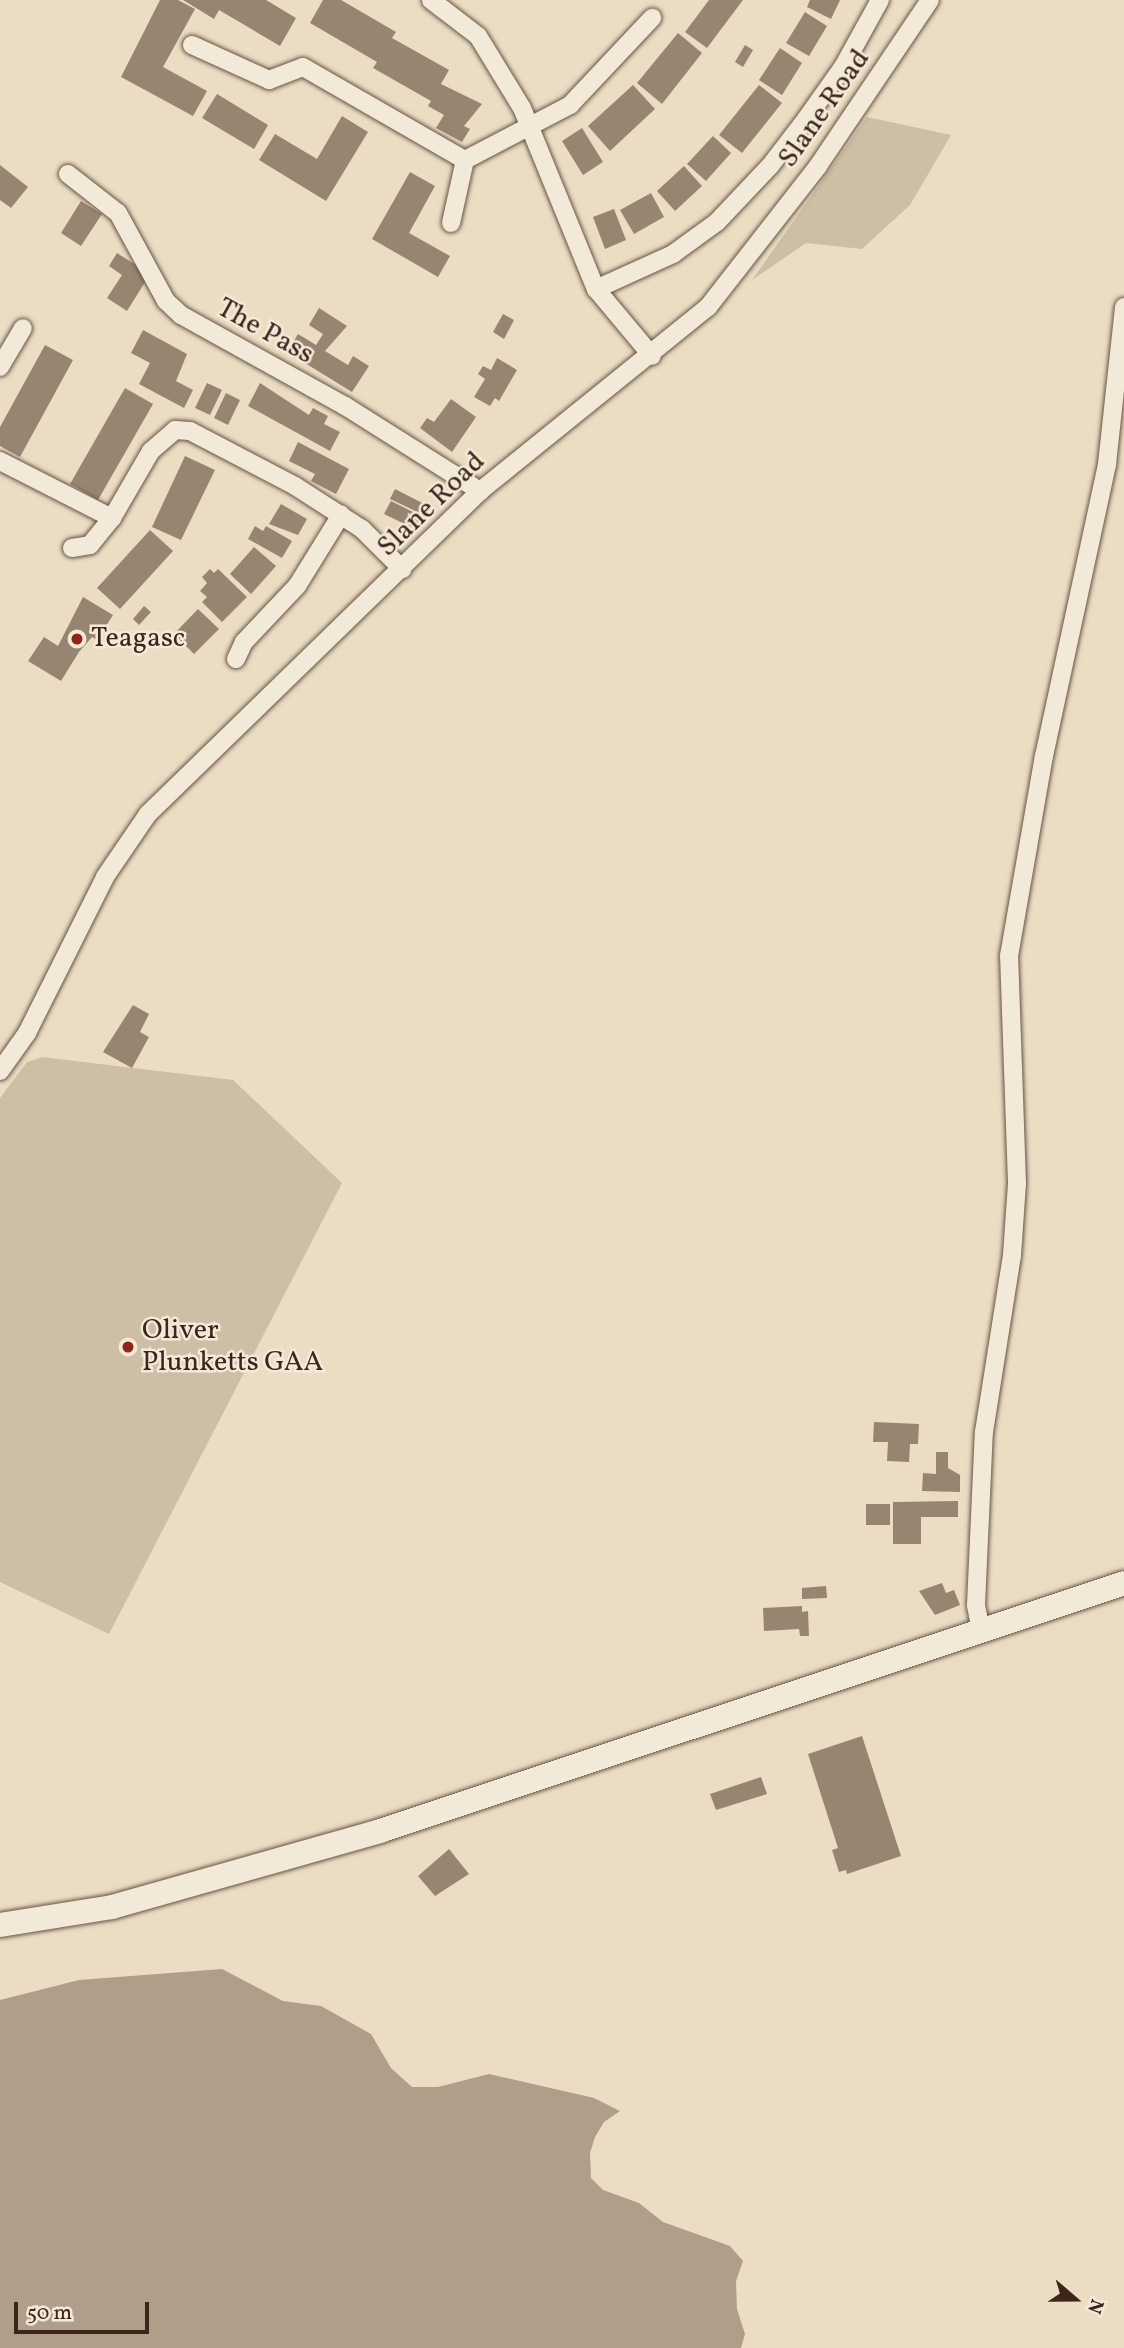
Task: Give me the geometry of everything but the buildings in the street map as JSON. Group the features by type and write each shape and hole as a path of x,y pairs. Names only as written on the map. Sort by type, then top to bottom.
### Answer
{"main road":[{"path":"0,1925 112,1907 290,1858 1124,1583"}],"street":[{"path":"431,0 478,36 522,108 596,289 652,356"},
{"path":"596,289 673,254 718,222 770,166 844,67 880,0"},
{"name":"Slane Road","path":"0,1071 27,1033 105,877 148,814 480,491 652,356 708,307 761,245 930,0"},
{"path":"451,223 465,160 570,105 652,18"},
{"path":"192,45 270,80 303,67 465,160"},
{"name":"The Pass","path":"68,174 118,213 166,300 181,315 345,406 480,491"},
{"path":"981,1630 976,1605 984,1432 1012,1255 1017,1183 1009,956 1044,755 1103,490 1124,307"},
{"path":"0,367 23,328"},
{"path":"72,548 90,545 113,518 151,451 174,430 190,432 341,515 377,541 402,569"},
{"path":"0,461 113,518"},
{"path":"236,659 244,642 297,586 341,515"}],"shaded area":[{"path":"867,117 951,135 910,205 862,249 806,243 752,280"},
{"name":"Oliver Plunketts GAA","path":"42,1057 233,1080 342,1183 109,1634 0,1582 0,1098 27,1062"},
{"path":"222,1969 283,2001 321,2006 371,2034 391,2068 412,2087 438,2087 489,2074 594,2098 620,2111 604,2122 595,2137 590,2153 591,2178 603,2190 639,2203 663,2222 730,2246 743,2261 736,2281 737,2309 745,2334 741,2348 0,2348 0,2000 79,1980"}],"place":[{"name":"Teagasc","path":"77,639"},
{"name":"Oliver Plunketts GAA","path":"128,1347"}]}
